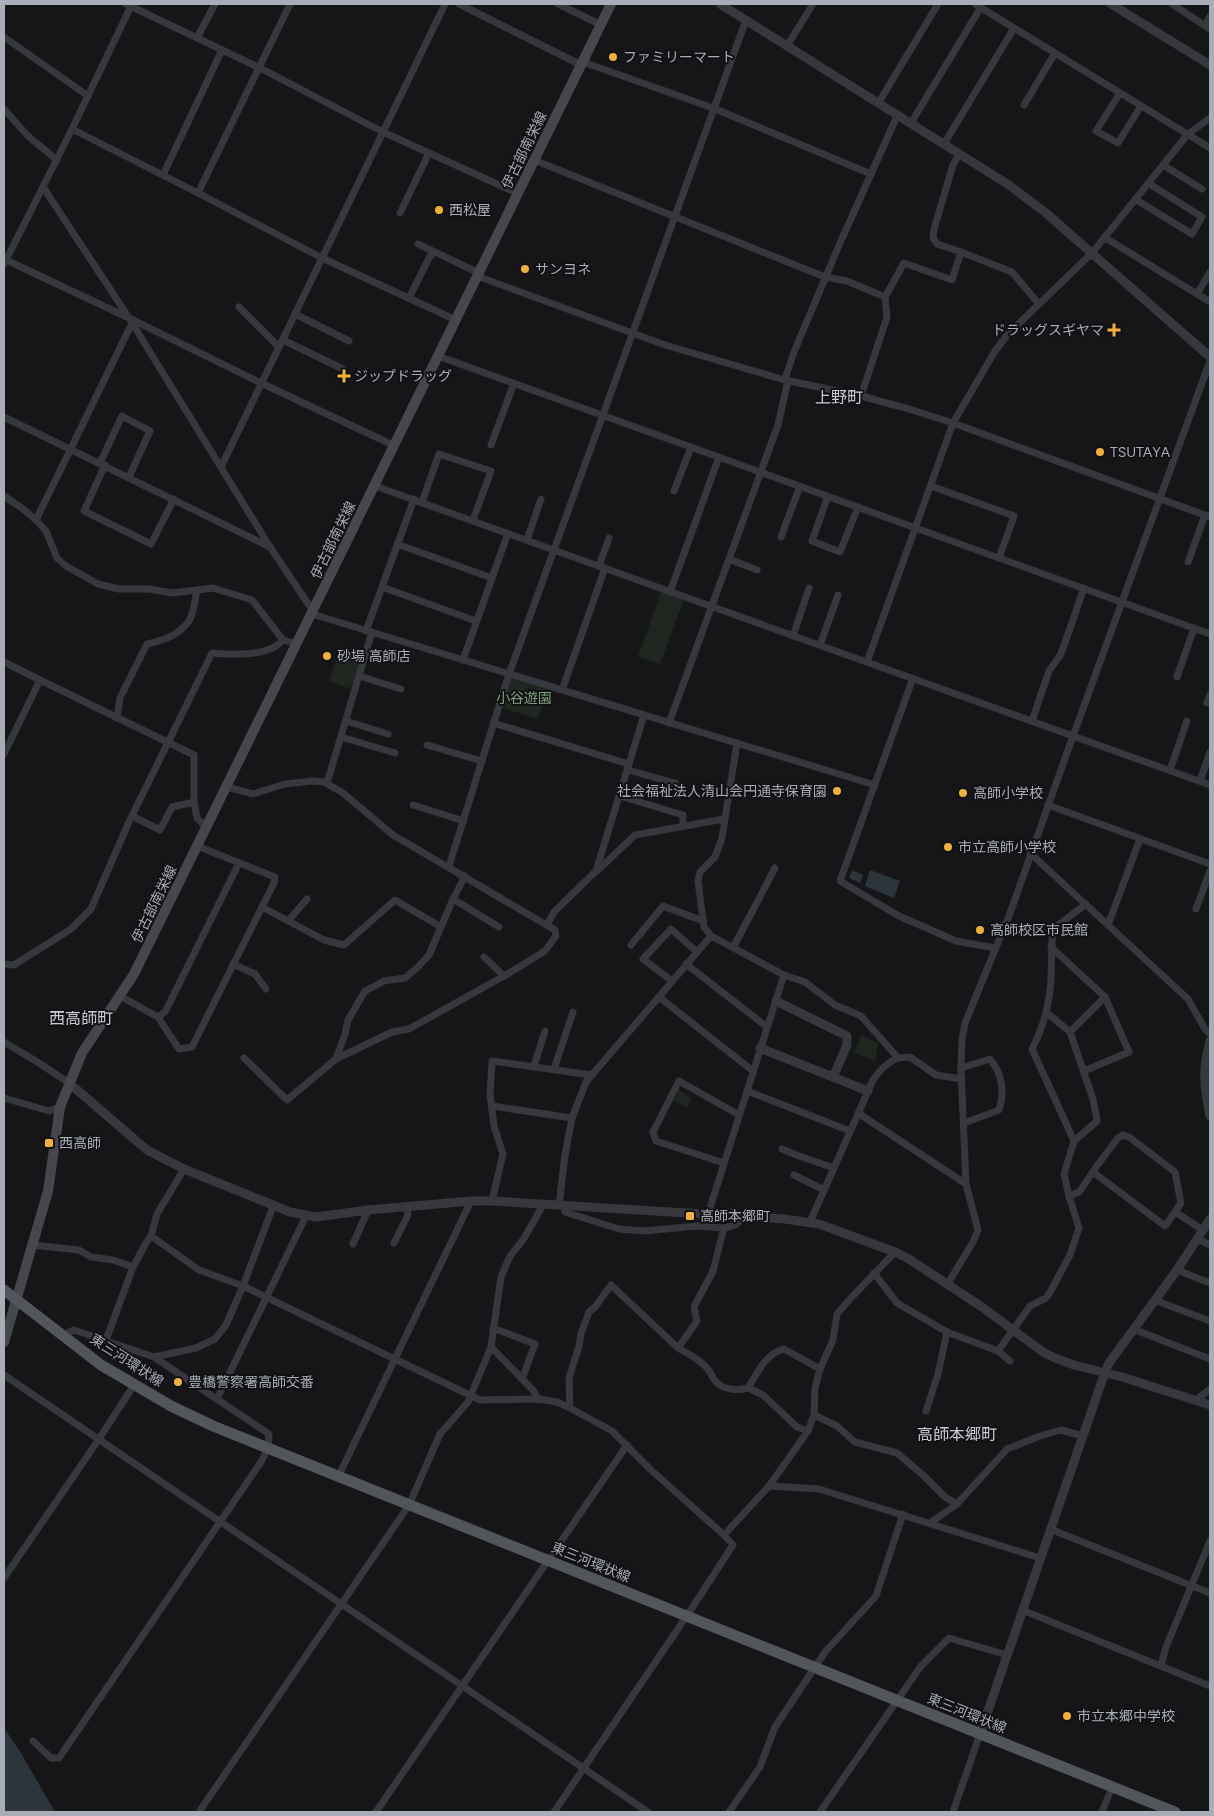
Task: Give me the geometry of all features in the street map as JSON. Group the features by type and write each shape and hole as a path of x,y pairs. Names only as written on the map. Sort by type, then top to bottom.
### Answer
{"main road":[{"name":"伊古部南栄線","path":"69,1083 82,1053 134,974 611,4"},
{"path":"4,1342 7,1321 17,1300 48,1191 60,1107 69,1083"},
{"name":"東三河環状線","path":"4,1290 101,1365 171,1406 213,1426 1175,1812"}],"street":[{"path":"394,446 4,261 57,160 130,4 384,132 518,194"},
{"path":"197,38 215,4"},
{"path":"198,193 290,4"},
{"path":"221,467 445,4"},
{"path":"459,4 582,63 713,108 871,174"},
{"path":"558,4 601,25"},
{"path":"720,4 898,114 1009,186 1046,213 1210,359 1009,916 965,1023 962,1040 962,1079 966,1184 978,1230 973,1242 947,1285"},
{"path":"787,46 813,4"},
{"path":"878,102 938,4"},
{"path":"1112,4 1210,65"},
{"path":"1172,4 1208,28 1210,16"},
{"path":"911,123 978,6 1210,148"},
{"path":"449,866 508,674 746,20"},
{"path":"944,144 1014,28"},
{"path":"4,38 88,96"},
{"path":"163,175 222,50"},
{"path":"1024,105 1055,53"},
{"path":"1120,92 1096,131 1118,143 1141,106"},
{"path":"4,109 28,136 57,160"},
{"path":"669,723 778,425 787,385 786,380 794,352 825,277 898,114"},
{"path":"866,662 953,423 995,351 1008,334 1092,253 1188,134 1210,118"},
{"path":"72,129 322,258 456,320"},
{"path":"400,213 429,153"},
{"path":"960,154 953,165 933,238 938,244 1012,272 1038,304"},
{"path":"534,160 825,277 847,281 884,297"},
{"path":"1163,165 1202,189"},
{"path":"1135,199 1192,234 1202,217 1148,183"},
{"path":"43,187 130,320 270,547 313,612 369,632 875,785"},
{"path":"1104,237 1210,302"},
{"path":"418,244 478,275 665,345 786,380 861,396 909,409 953,423 1159,499 1209,515 1188,562"},
{"path":"409,298 429,258 434,252"},
{"path":"861,396 887,317 884,297 904,263 952,280 961,252"},
{"path":"1197,294 1210,272"},
{"path":"239,307 279,347"},
{"path":"295,314 349,341"},
{"path":"36,520 72,449 130,320"},
{"path":"282,340 343,369"},
{"path":"438,356 1210,634"},
{"path":"491,445 514,383"},
{"path":"129,477 150,431 122,416 84,511 151,544 174,499"},
{"path":"5,419 72,449 270,547"},
{"path":"674,491 691,447"},
{"path":"422,502 439,454 491,471 473,520"},
{"path":"670,592 718,457"},
{"path":"375,486 414,498 670,592 1210,785"},
{"path":"781,537 800,486"},
{"path":"930,486 1014,516 999,558"},
{"path":"4,496 23,509 46,531 57,558 66,566 98,584 119,589 149,589 172,593 213,588 252,600 283,640 297,644"},
{"path":"828,496 812,541 840,552 858,507"},
{"path":"327,783 359,676 382,587 414,498"},
{"path":"527,540 542,499"},
{"path":"463,660 508,533"},
{"path":"562,690 602,567 609,538"},
{"path":"398,544 492,578"},
{"path":"729,559 757,570"},
{"path":"382,587 476,621"},
{"path":"793,636 810,588"},
{"path":"1032,721 1049,672 1061,654 1084,588"},
{"path":"117,718 120,698 147,644 163,641 176,634 189,620 198,590"},
{"path":"820,645 838,595"},
{"path":"1177,677 1194,628"},
{"path":"4,964 14,965 71,929 91,909 132,816 212,653 232,655 261,651 274,648 283,640"},
{"path":"4,662 194,755 194,802 197,818 207,828"},
{"path":"359,676 401,690"},
{"path":"913,678 840,881 899,916 956,941 995,948"},
{"path":"4,754 40,680"},
{"path":"1208,703 1210,695"},
{"path":"596,871 644,715"},
{"path":"346,721 388,734"},
{"path":"1170,770 1187,721"},
{"path":"493,723 674,783"},
{"path":"341,737 395,753"},
{"path":"737,743 722,838 715,857 700,872 698,881 704,927 711,936 784,975 805,982 835,1005 861,1016 898,1058"},
{"path":"427,745 482,761"},
{"path":"1200,781 1210,752"},
{"path":"227,787 253,794 285,784 313,781 327,783 343,793 393,835 547,925 555,930 556,936 545,951 504,976 408,1029 392,1032 336,1059 287,1100 244,1058"},
{"path":"620,796 683,815 683,826"},
{"path":"132,816 160,830 172,807 194,802"},
{"path":"413,805 464,821"},
{"path":"1048,805 1210,864"},
{"path":"547,925 554,912 635,835 724,819"},
{"path":"1108,925 1140,839"},
{"path":"120,996 158,1017 179,1049 192,1047 274,883 275,877 197,846"},
{"path":"1030,854 1188,999 1205,1029 1210,1034"},
{"path":"158,1017 165,1012 239,863"},
{"path":"733,948 776,868"},
{"path":"1196,909 1210,871"},
{"path":"336,1059 346,1034 348,1020 365,991 384,981 405,978 430,955 453,899 465,876"},
{"path":"288,921 307,899"},
{"path":"453,899 499,927"},
{"path":"262,907 324,940 344,945 396,900 441,927"},
{"path":"1074,1141 1032,1049 1042,1030 1046,1013 1052,976 1051,947 1053,929 1086,904"},
{"path":"631,945 663,906 703,921"},
{"path":"672,981 643,959 670,929 697,952"},
{"path":"711,936 586,1082 572,1118 565,1155 561,1206 565,1212 619,1229 644,1231 697,1226 724,1228 735,1226 740,1222 740,1217"},
{"path":"1051,947 1105,996 1129,1052 1084,1071"},
{"path":"484,957 504,976"},
{"path":"233,964 255,974 266,989"},
{"path":"686,964 767,1027"},
{"path":"708,1214 784,975"},
{"path":"1070,1032 1105,996"},
{"path":"659,997 753,1071"},
{"path":"776,1002 847,1036 847,1044 833,1077"},
{"path":"554,1069 573,1012"},
{"path":"998,1351 1030,1306 1046,1298 1070,1256 1079,1228 1064,1174 1074,1141 1097,1121 1093,1099 1070,1032 1046,1013"},
{"path":"534,1066 545,1031"},
{"path":"1210,1041 1204,1087 1210,1116"},
{"path":"4,1042 69,1083 147,1150 184,1169 306,1216 316,1217 368,1210 471,1201 492,1201 810,1222 895,1252 910,1260 982,1307 1043,1352 1055,1358 1210,1405"},
{"path":"760,1048 868,1091"},
{"path":"810,1222 868,1091 880,1070 891,1061 910,1057 936,1075 962,1079"},
{"path":"962,1068 990,1059 997,1068 1001,1078 1001,1104 998,1110 964,1123"},
{"path":"492,1201 503,1154 494,1126 490,1094 492,1061 591,1075"},
{"path":"724,1163 656,1141 653,1132 679,1081 739,1115"},
{"path":"747,1091 850,1131"},
{"path":"4,1098 49,1111 60,1107"},
{"path":"492,1106 572,1118"},
{"path":"858,1113 966,1184"},
{"path":"1069,1196 1079,1192 1096,1167 1118,1138 1123,1135 1129,1136 1175,1172 1181,1203 1165,1226 1093,1172"},
{"path":"782,1149 834,1168"},
{"path":"106,1340 133,1267 152,1236 157,1214 184,1169"},
{"path":"794,1175 824,1190"},
{"path":"338,1477 471,1201"},
{"path":"154,1357 196,1348 215,1339 226,1325 274,1204"},
{"path":"199,1812 409,1505 440,1434 468,1402 469,1395 490,1347 501,1278 510,1256 523,1240 543,1205"},
{"path":"394,1243 408,1215 408,1207"},
{"path":"353,1244 368,1210"},
{"path":"1176,1212 1204,1230"},
{"path":"217,1399 306,1216"},
{"path":"952,1812 1109,1362 1177,1270 1210,1219"},
{"path":"678,1348 697,1321 694,1307 713,1271 724,1228"},
{"path":"152,1236 199,1270 243,1286 480,1400 538,1399 557,1402 570,1408 612,1431 651,1470 724,1535 732,1545 554,1812"},
{"path":"1198,1239 1210,1245"},
{"path":"32,1245 79,1250 91,1257 113,1260 133,1267"},
{"path":"724,1535 769,1486 808,1431 814,1415 815,1388 820,1369 833,1340 837,1314 895,1252"},
{"path":"1177,1270 1210,1283"},
{"path":"874,1274 896,1303 947,1332 998,1351 1010,1361"},
{"path":"570,1408 569,1378 581,1334 589,1312 596,1307 612,1285 678,1348 702,1363 710,1371 716,1382 723,1387 738,1390 748,1388 763,1395 797,1427 808,1431"},
{"path":"1155,1299 1210,1321"},
{"path":"493,1328 535,1344 522,1379"},
{"path":"1133,1329 1210,1358"},
{"path":"34,1741 51,1758 59,1758 261,1462 268,1448 269,1434 154,1357 74,1330 63,1335"},
{"path":"926,1411 936,1382 947,1332"},
{"path":"490,1347 522,1379 538,1399"},
{"path":"748,1388 761,1367 775,1351 784,1349 820,1369"},
{"path":"4,1375 648,1812"},
{"path":"4,1578 134,1385"},
{"path":"1196,1400 1210,1389"},
{"path":"814,1415 837,1426 855,1442 897,1453 945,1497 957,1504"},
{"path":"930,1523 957,1504 1007,1449 1040,1436 1062,1430 1083,1436"},
{"path":"376,1812 627,1445"},
{"path":"769,1486 819,1489 1040,1558"},
{"path":"729,1812 760,1767 775,1727 814,1668 825,1652 876,1596 903,1514"},
{"path":"1050,1529 1210,1593"},
{"path":"1161,1666 1166,1647 1210,1541"},
{"path":"1022,1610 1210,1686"},
{"path":"820,1812 921,1666 948,1638 1007,1655"},
{"path":"1102,1812 1112,1787"}],"green space":[{"path":"661,592 684,600 660,664 638,657"},
{"path":"339,650 361,657 351,689 329,681"},
{"name":"小谷遊園","path":"510,679 547,689 538,719 502,708"},
{"path":"861,1035 878,1043 875,1061 854,1053"},
{"path":"679,1090 691,1098 687,1108 674,1101"}],"shaded area":[{"path":"852,870 863,875 860,883 849,878"},
{"path":"870,870 900,881 894,898 865,886"},
{"path":"4,1728 21,1753 55,1812 4,1812"}],"place":[{"name":"ファミリーマート","path":"613,57"},
{"name":"西松屋","path":"439,210"},
{"name":"サンヨネ","path":"525,269"},
{"name":"ドラッグスギヤマ","path":"1114,330"},
{"name":"ジップドラッグ","path":"344,376"},
{"name":"TSUTAYA","path":"1100,452"},
{"name":"砂場 高師店","path":"327,656"},
{"name":"社会福祉法人清山会円通寺保育園","path":"837,791"},
{"name":"高師小学校","path":"963,793"},
{"name":"市立高師小学校","path":"948,847"},
{"name":"高師校区市民館","path":"980,930"},
{"name":"西高師","path":"49,1143"},
{"name":"高師本郷町","path":"690,1216"},
{"name":"豊橋警察署高師交番","path":"178,1382"},
{"name":"市立本郷中学校","path":"1067,1716"}],"district":[{"name":"上野町","path":"839,397"},
{"name":"西高師町","path":"81,1018"},
{"name":"高師本郷町","path":"957,1434"}]}
